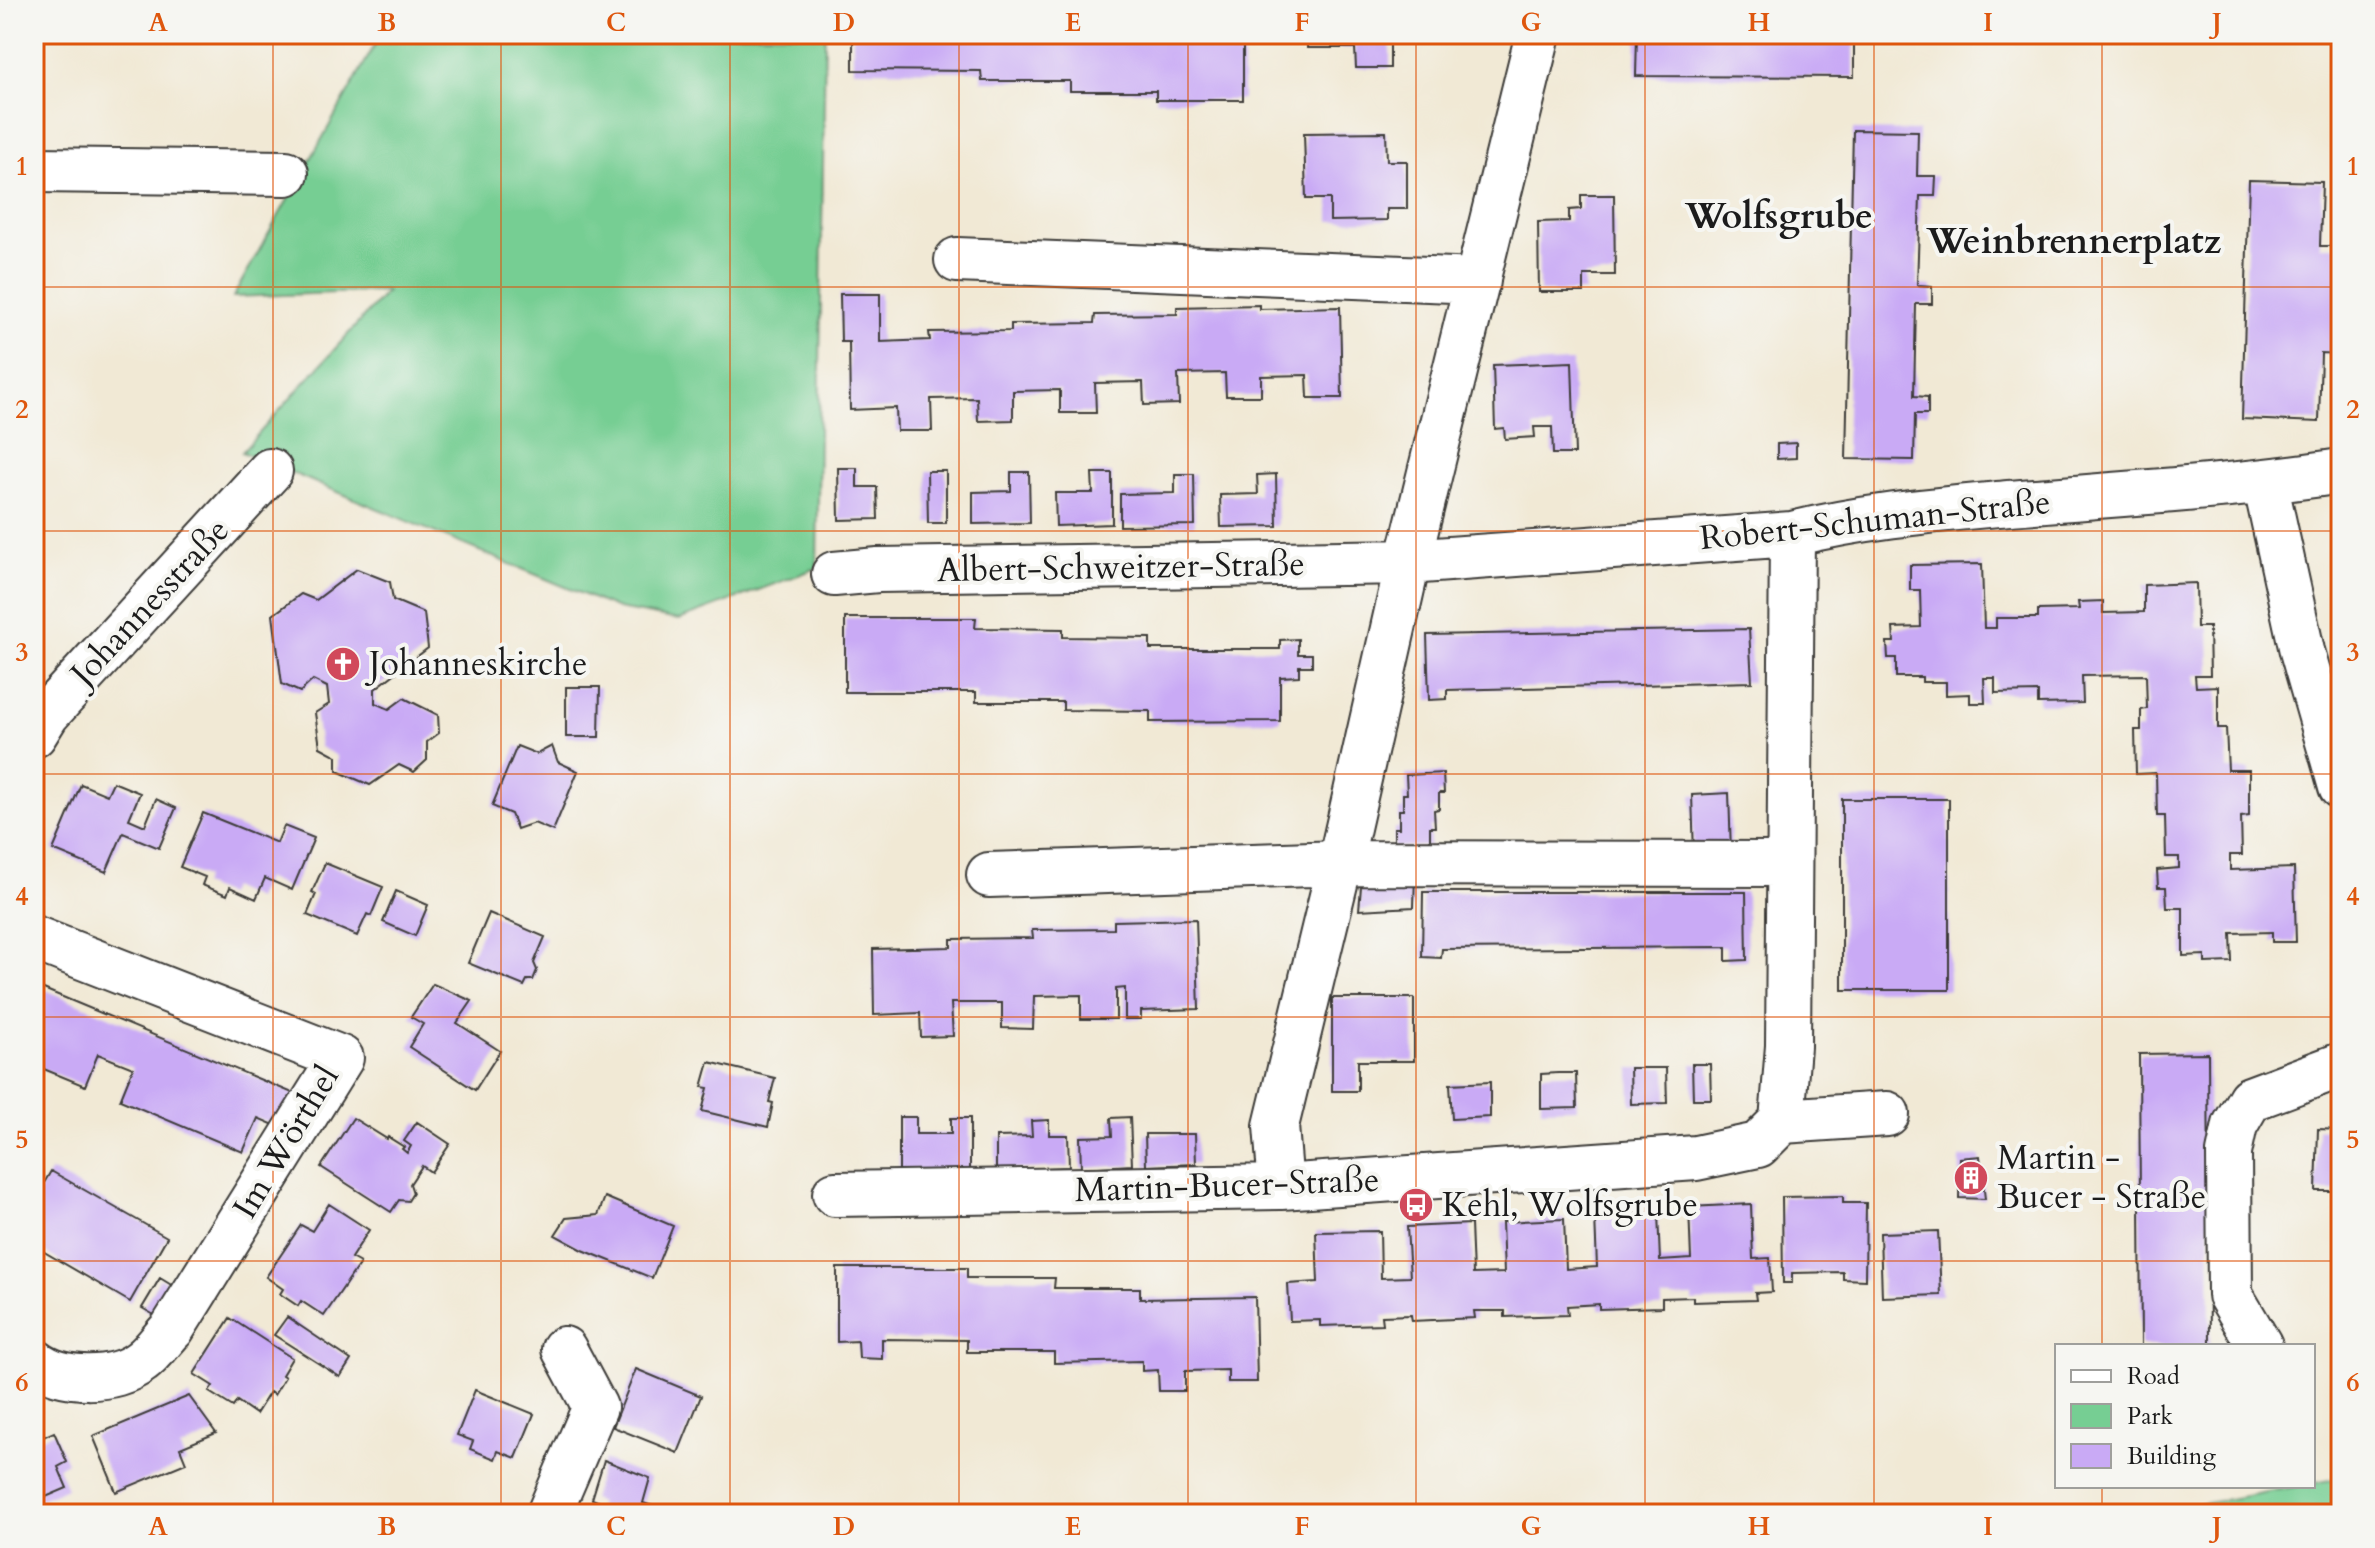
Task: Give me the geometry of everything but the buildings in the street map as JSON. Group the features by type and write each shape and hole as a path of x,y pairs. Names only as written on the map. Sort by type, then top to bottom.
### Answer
{"street":[{"path":"1281,1187 1276,1126 1408,562 1538,34"},
{"path":"34,170 286,173"},
{"path":"957,260 1478,281"},
{"name":"Johannesstraße","path":"34,735 47,714 270,471"},
{"name":"Robert-Schuman-Straße","path":"1408,562 1792,534 1824,526 1948,508 2265,482 2341,471"},
{"path":"2265,482 2302,651 2341,787"},
{"path":"1792,534 1788,1046 1782,1121 1887,1114"},
{"name":"Albert-Schweitzer-Straße","path":"834,574 878,570 1408,562"},
{"path":"989,875 1340,863 1789,864"},
{"name":"Im Wörthel","path":"34,938 341,1058 172,1329 141,1362 111,1375 77,1377 42,1367 34,1361"},
{"path":"2259,1344 2230,1295 2229,1153 2235,1125 2250,1099 2341,1065"},
{"name":"Martin-Bucer-Straße","path":"835,1194 1281,1187 1696,1158 1758,1145 1782,1121"},
{"path":"549,1514 595,1407 564,1349"}],"green space":[{"path":"381,34 825,34 817,568 679,620 618,609 242,452 387,291 233,297"},
{"path":"2341,1478 2341,1514 2149,1514 2288,1488 2315,1488 2315,1483"}],"place":[{"name":"Johanneskirche","path":"343,664"},
{"name":"Martin - Bucer - Straße","path":"1971,1178"},
{"name":"Kehl, Wolfsgrube","path":"1416,1205"}],"district":[{"name":"Wolfsgrube","path":"1779,216"},
{"name":"Weinbrennerplatz","path":"2074,241"}]}
